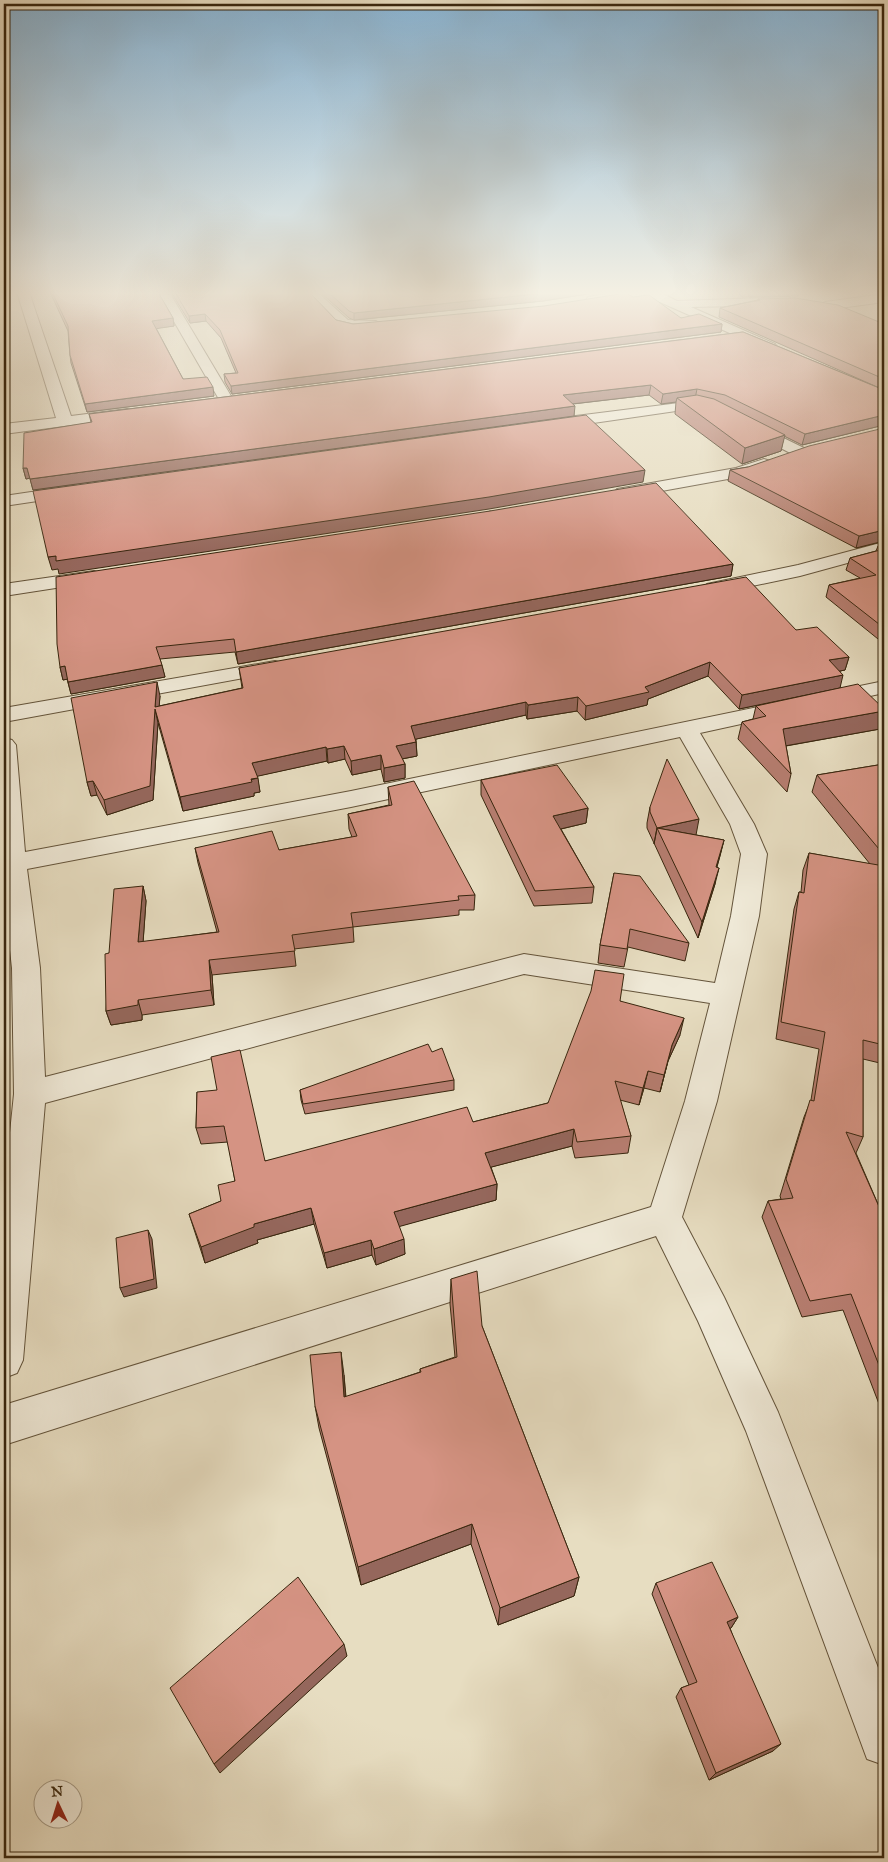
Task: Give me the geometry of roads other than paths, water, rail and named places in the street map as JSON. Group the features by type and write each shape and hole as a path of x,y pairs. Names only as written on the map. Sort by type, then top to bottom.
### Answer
{"street":[{"path":"51,379 65,422"},
{"path":"214,379 227,401"},
{"path":"208,403 246,398"},
{"path":"540,425 696,405 729,416 800,452"},
{"path":"4,429 141,412"},
{"path":"606,496 740,472 817,447"},
{"path":"4,501 91,489"},
{"path":"693,592 800,570 884,547"},
{"path":"4,590 112,574"},
{"path":"4,715 293,663"},
{"path":"13,863 351,799 884,687"},
{"path":"686,728 742,824 754,854 746,916 725,995 701,1101 665,1218 711,1309 764,1426 884,1742"},
{"path":"4,745 13,863 26,968 30,1094 4,1360"},
{"path":"30,1094 524,964 725,995"},
{"path":"4,1425 665,1218"}]}
